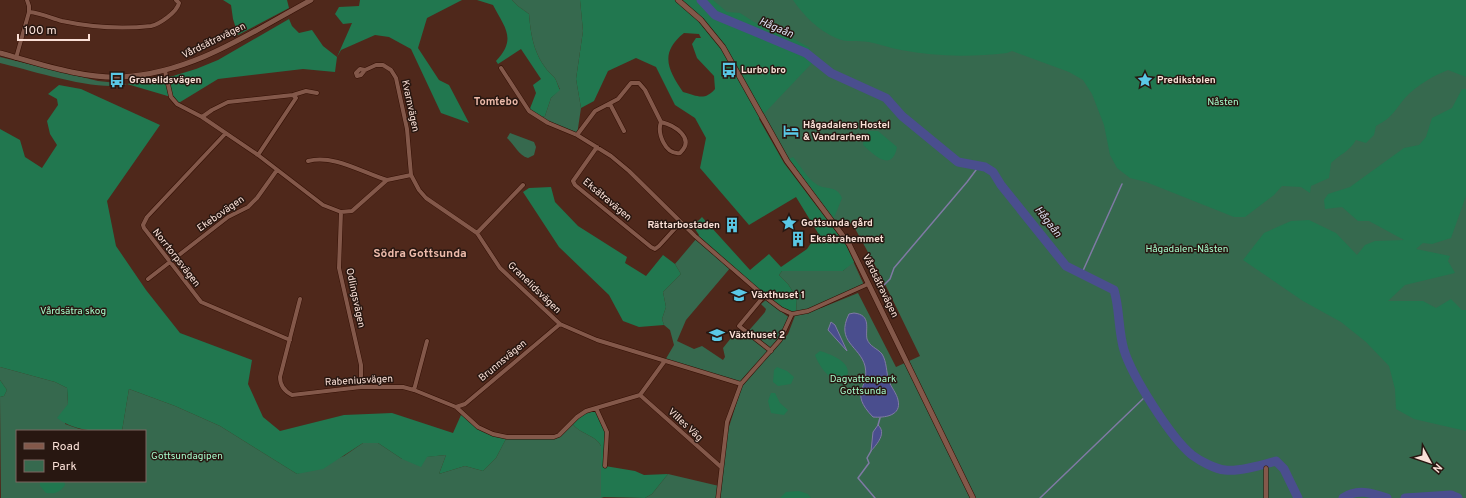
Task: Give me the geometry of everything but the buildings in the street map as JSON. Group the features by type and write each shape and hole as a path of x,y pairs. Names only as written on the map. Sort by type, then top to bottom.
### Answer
{"street":[{"path":"16,58 29,12 30,6 26,0"},
{"path":"29,12 39,13 62,21 104,27 152,26 170,15 178,6 179,3 176,0"},
{"name":"Vårdsätravägen","path":"0,53 56,68 98,76 121,77 165,71 189,64 210,55 311,0"},
{"name":"Vårdsätravägen","path":"678,0 701,20 723,47 787,161 849,244 973,498"},
{"name":"Kvarnvägen","path":"365,70 376,65 383,65 391,70 396,78 407,129 411,175"},
{"path":"501,68 529,110 548,123 577,135 597,147 629,171 680,223 781,309 792,314 808,311 868,284"},
{"path":"165,71 171,97 177,104 202,117 258,155 316,201 341,212 352,211 387,180 411,175"},
{"path":"577,135 593,114 622,96 625,88 631,83 639,83 645,90 661,122 659,131 667,147 673,152 680,153 684,149 685,142 680,131 673,126 661,122"},
{"path":"202,117 228,102 293,95 306,91 317,93"},
{"path":"258,155 296,98 293,95"},
{"path":"610,104 624,131"},
{"name":"Norrtorpsvägen","path":"225,134 144,220 144,228 191,291 204,304 290,340"},
{"name":"Eksätravägen","path":"597,147 573,181 575,185 655,249 680,223"},
{"path":"308,161 316,159 338,162 387,180"},
{"name":"Ekebovägen","path":"148,279 228,217 248,206 257,198 277,170"},
{"name":"Granelidsvägen","path":"411,175 418,190 426,198 477,233 500,268 560,324 597,340 627,348 664,362 741,384"},
{"path":"477,233 524,185"},
{"name":"Odlingsvägen","path":"341,212 339,268 361,365 361,387"},
{"path":"764,296 739,326 771,351"},
{"path":"290,340 300,300"},
{"path":"718,498 727,422 741,384 771,351 786,329 792,314"},
{"name":"Brunnsvägen","path":"456,407 465,404 560,324"},
{"name":"Rabeniusvägen","path":"290,340 280,383 282,387 292,396 361,387 403,387 456,407 478,427 493,434 507,437 545,438 559,435 577,417 596,408 640,395"},
{"path":"414,390 427,340"},
{"path":"640,395 664,362"},
{"name":"Villes Väg","path":"640,395 721,467"},
{"path":"596,408 607,432 605,466"},
{"path":"1266,468 1266,498"}],"green space":[{"path":"223,0 287,0 289,8 238,35 233,19 231,5"},
{"path":"360,0 462,0 427,18 418,48 439,80 449,85 469,123 441,113 411,49 389,37 375,35 341,50 337,57 352,23 343,24 335,14 339,7 359,6"},
{"path":"477,0 512,0 529,14 535,48 542,63 555,78 560,90 551,98 545,116 539,118 529,111 536,93 533,85 541,79 521,49 498,64 496,61 506,46 507,33 493,5"},
{"path":"512,0 580,0 583,31 576,79 581,108 577,135 539,118 545,116 551,98 560,89 555,78 542,63 535,48 529,14"},
{"path":"580,0 713,0 727,12 740,13 754,22 785,34 810,48 806,53 814,61 759,119 784,163 846,245 854,262 843,271 782,271 779,275 788,284 797,298 796,313 781,309 697,238 699,235 693,226 702,217 750,270 769,254 781,267 807,249 818,233 796,197 749,225 700,168 706,138 695,118 675,105 656,67 636,58 608,71 594,101 581,108 576,79 583,31","holes":["684,33 699,34 701,38 696,38 692,44 697,58 714,76 715,89 708,95 704,96 697,96 683,92 673,76 668,62 671,48 676,40"]},
{"name":"Hågadalen-Nåsten","path":"685,0 1466,0 1466,498 645,498 652,494 668,474 719,486 726,436 743,383 788,334 796,313 797,298 788,284 779,275 782,271 843,271 853,261 864,285 811,310 821,308 858,293 896,367 920,356 881,276 852,223 839,227 781,148"},
{"name":"Nåsten","path":"793,0 1466,0 1466,77 1448,70 1420,85 1405,98 1390,117 1376,126 1374,135 1366,143 1356,140 1348,150 1334,160 1331,163 1329,178 1311,186 1310,193 1301,187 1282,186 1274,195 1245,217 1234,217 1146,182 1130,178 1117,168 1110,155 1104,125 1092,94 1083,80 1069,72 1012,51 1007,53 954,56 901,50 869,42 840,40 817,27 802,12"},
{"path":"289,19 292,26 299,33 312,30 323,46 337,57 335,72 303,69 218,79 177,104 171,97 127,84 173,76 196,69 218,60"},
{"path":"0,57 98,81 127,84 100,86 65,80 0,63"},
{"name":"Vårdsätra skog","path":"59,85 81,89 160,125 107,201 116,246 146,290 180,333 252,360 248,384 263,417 280,431 344,415 392,413 453,433 461,415 478,427 507,437 496,458 483,471 465,466 439,474 446,455 427,457 421,467 402,459 378,443 363,443 323,469 297,474 220,426 175,406 129,389 122,430 80,429 57,418 68,404 67,388 55,382 0,367 0,129 20,140 25,157 42,168 57,145 50,134 47,121 58,105 57,99 48,94"},
{"path":"1462,89 1466,89 1466,196 1451,238 1432,244 1423,243 1416,249 1450,256 1448,261 1455,273 1405,285 1388,301 1423,301 1436,308 1451,299 1462,310 1466,310 1466,431 1414,419 1396,409 1395,389 1389,366 1366,342 1341,322 1303,301 1243,260 1264,233 1291,221 1309,220 1336,233 1357,255 1365,245 1375,241 1404,240 1369,221 1358,221 1342,207 1325,209 1324,200 1328,194 1350,187 1404,148 1419,145 1426,137 1432,118 1452,108"},
{"path":"869,131 878,131 897,147 895,155 891,159 882,160 863,145 864,137"},
{"path":"510,133 534,142 536,147 534,155 528,158 522,155 507,138"},
{"path":"793,157 816,184 834,189 840,194 842,198 834,218 789,159"},
{"path":"551,187 555,202 578,226 627,257 625,263 646,276 663,255 675,264 681,274 663,292 666,307 662,319 664,325 639,327 623,321 609,295 559,247 523,192 529,188"},
{"path":"697,238 731,267 686,320 677,341 694,349 702,346 723,360 725,357 723,348 738,331 745,335 765,312 766,309 761,304 766,300 791,319 787,329 741,384 664,362 674,345 670,330 664,325 662,319 666,307 663,292 681,274 675,264"},
{"path":"820,351 836,357 845,365 848,369 844,380 834,379 822,369 815,355"},
{"name":"Gottsundagipen","path":"0,367 55,382 67,388 68,404 65,424 82,430 16,430 16,482 146,482 146,430 122,430 129,389 175,406 220,426 297,474 344,456 363,443 378,443 402,459 446,455 439,474 465,466 483,471 496,458 507,437 554,437 572,423 579,430 599,442 601,446 601,497 604,498 1,498 0,397 4,396 7,390 0,380"},
{"path":"777,367 787,371 794,377 791,384 778,386 773,382 774,370"},
{"path":"0,380 7,390 4,396 0,397"},
{"path":"771,393 775,393 780,403 788,410 784,415 771,413 768,401"},
{"path":"596,408 606,428 605,466 635,471 644,475 668,474 652,494 645,498 601,497 601,446 599,442 579,430 572,423 577,417"},
{"path":"40,482 64,482 65,485 61,490 52,493 46,493 40,486"},
{"path":"799,491 808,494 811,498 780,498 786,492"}],"water":[{"path":"854,313 863,316 866,323 867,339 870,344 884,357 889,381 899,405 895,413 891,415 873,417 862,401 861,396 866,374 865,366 862,359 850,343 845,331 845,323 849,314"},
{"path":"831,322 835,325 847,351 828,330"},
{"path":"878,425 882,431 881,435 871,451 873,432"}],"waterway":[{"name":"Hågaån","path":"701,0 715,15 806,53 831,73 886,98 902,116 958,162 985,167 993,172 1001,185 1066,266 1114,290 1122,342 1128,361 1153,406 1183,447 1203,462 1225,470 1244,469 1276,461 1284,469 1298,498"},
{"path":"883,286 890,279 894,268 979,166"},
{"path":"1082,273 1122,184"},
{"path":"1040,498 1147,395"},
{"path":"878,425 880,418"},
{"path":"871,451 867,458 869,463 858,478 875,498"},
{"name":"Hågaån","path":"1343,498 1359,492 1370,493 1387,498"},
{"name":"Hågaån","path":"1405,498 1451,495 1458,498"}],"place":[{"name":"Lurbo bro","path":"729,70"},
{"name":"Granelidsvägen","path":"117,80"},
{"name":"Predikstolen","path":"1145,80"},
{"name":"Hågadalens Hostel & Vandrarhem","path":"791,131"},
{"name":"Gottsunda gård","path":"789,223"},
{"name":"Rättarbostaden","path":"732,225"},
{"name":"Eksätrahemmet","path":"798,239"},
{"name":"Växthuset 1","path":"739,295"},
{"name":"Växthuset 2","path":"717,335"}],"district":[{"name":"Tomtebo","path":"496,102"},
{"name":"Södra Gottsunda","path":"420,254"}],"park label":[{"name":"Dagvattenpark Gottsunda","path":"863,384"}]}
